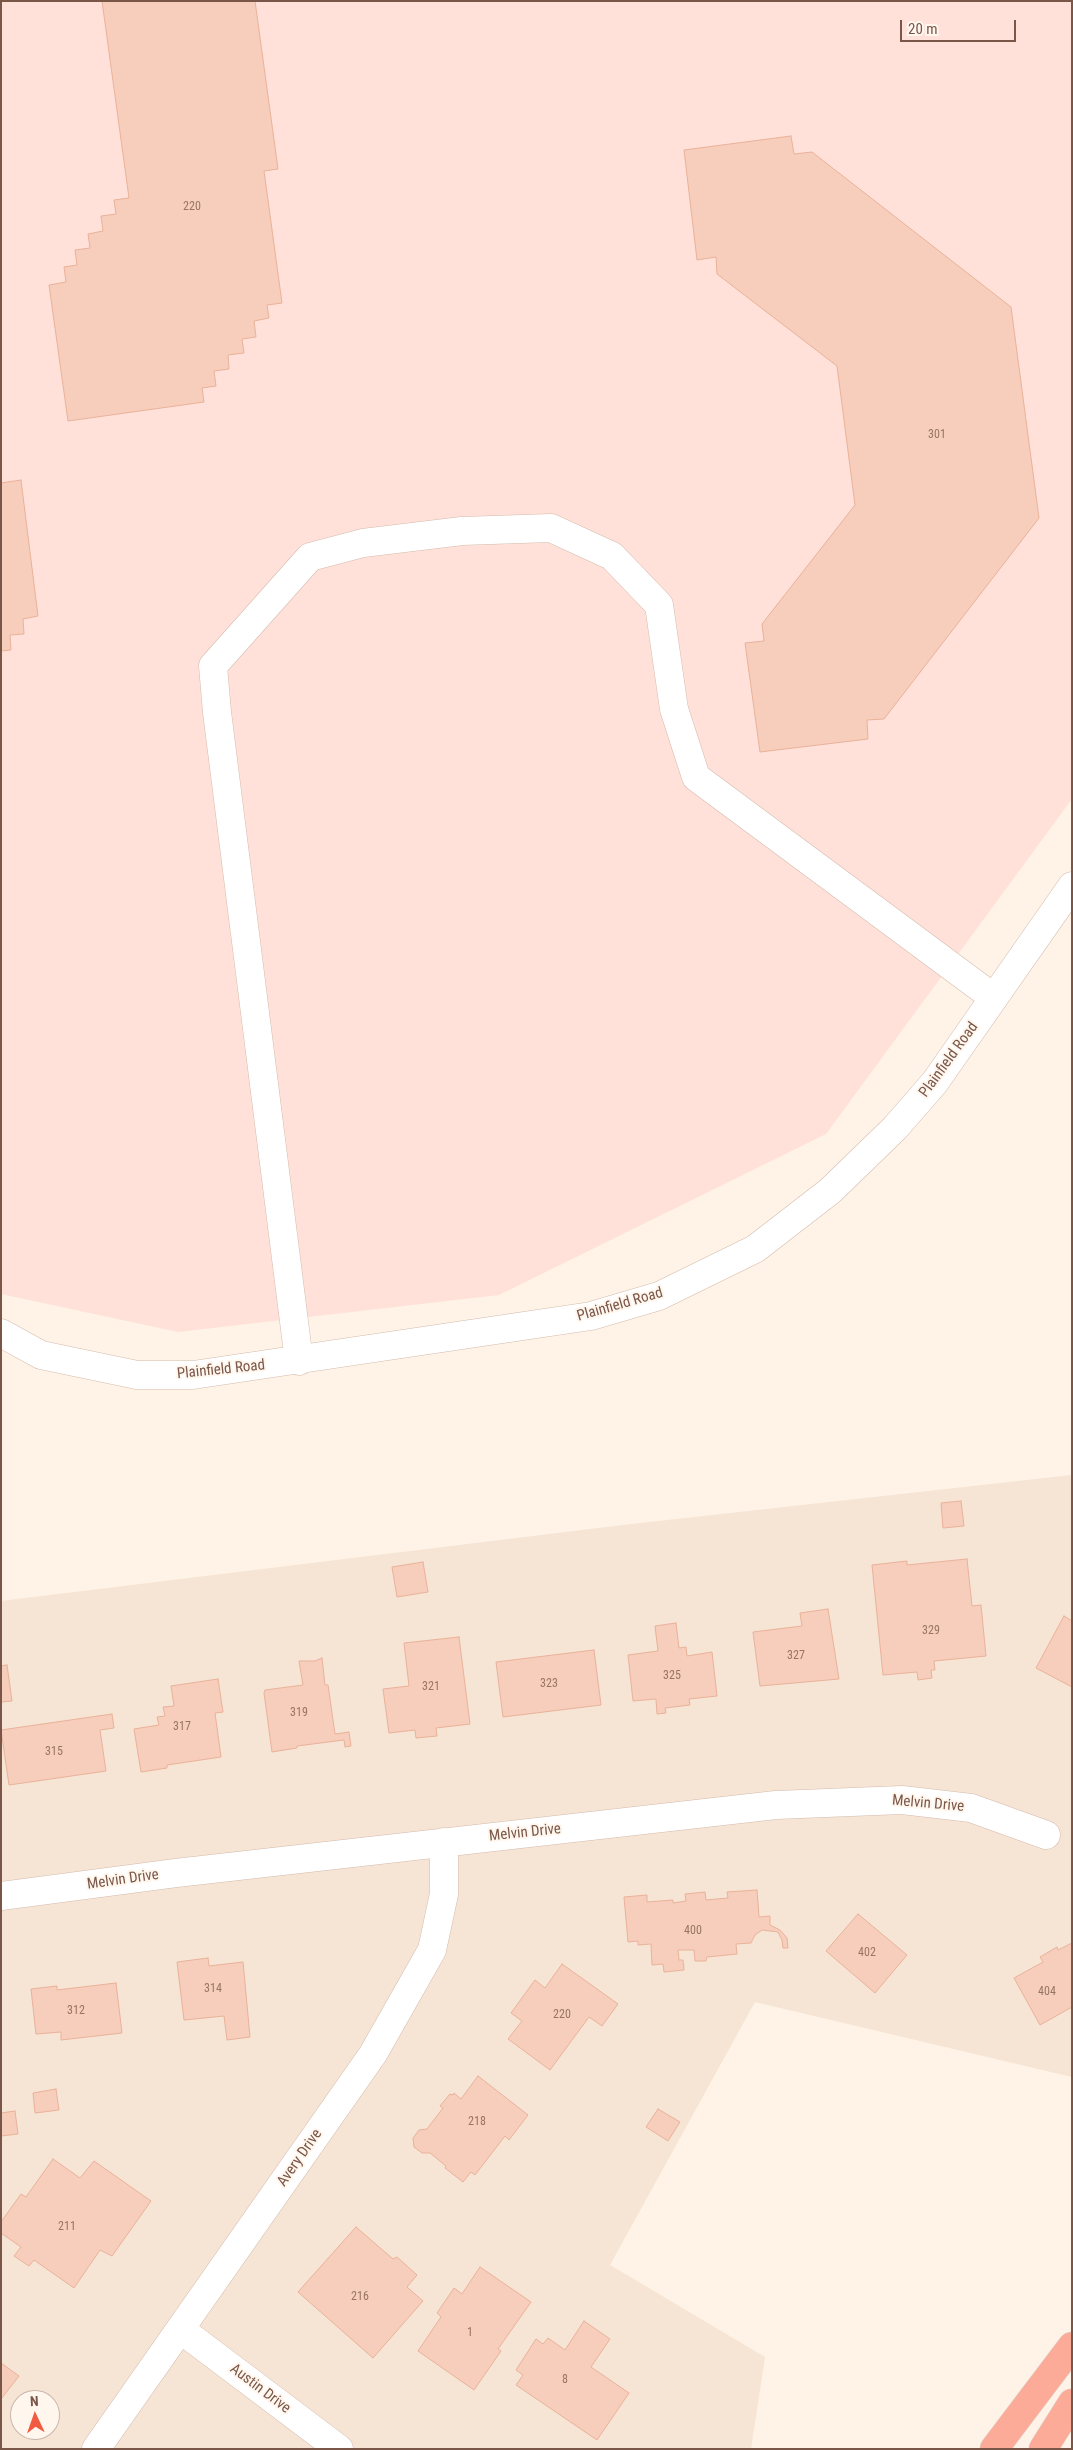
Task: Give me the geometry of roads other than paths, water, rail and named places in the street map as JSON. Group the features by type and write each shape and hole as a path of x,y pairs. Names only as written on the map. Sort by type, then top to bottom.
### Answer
{"highway":[{"path":"994,2449 1072,2346"},
{"path":"1043,2449 1072,2403"}],"street":[{"path":"299,1361 220,740 213,666 310,557 363,543 462,531 551,528 612,556 659,605 674,709 696,777 994,998"},
{"name":"Plainfield Road","path":"1,1333 41,1355 137,1375 194,1375 299,1361 591,1316 659,1296 755,1249 830,1191 895,1128 935,1082 1072,886"},
{"name":"Melvin Drive","path":"1,1896 176,1872 776,1806 902,1800 971,1808 1046,1835"},
{"name":"Avery Drive","path":"96,2449 373,2054 432,1950 444,1894 444,1842"},
{"name":"Austin Drive","path":"180,2329 339,2449"}]}
